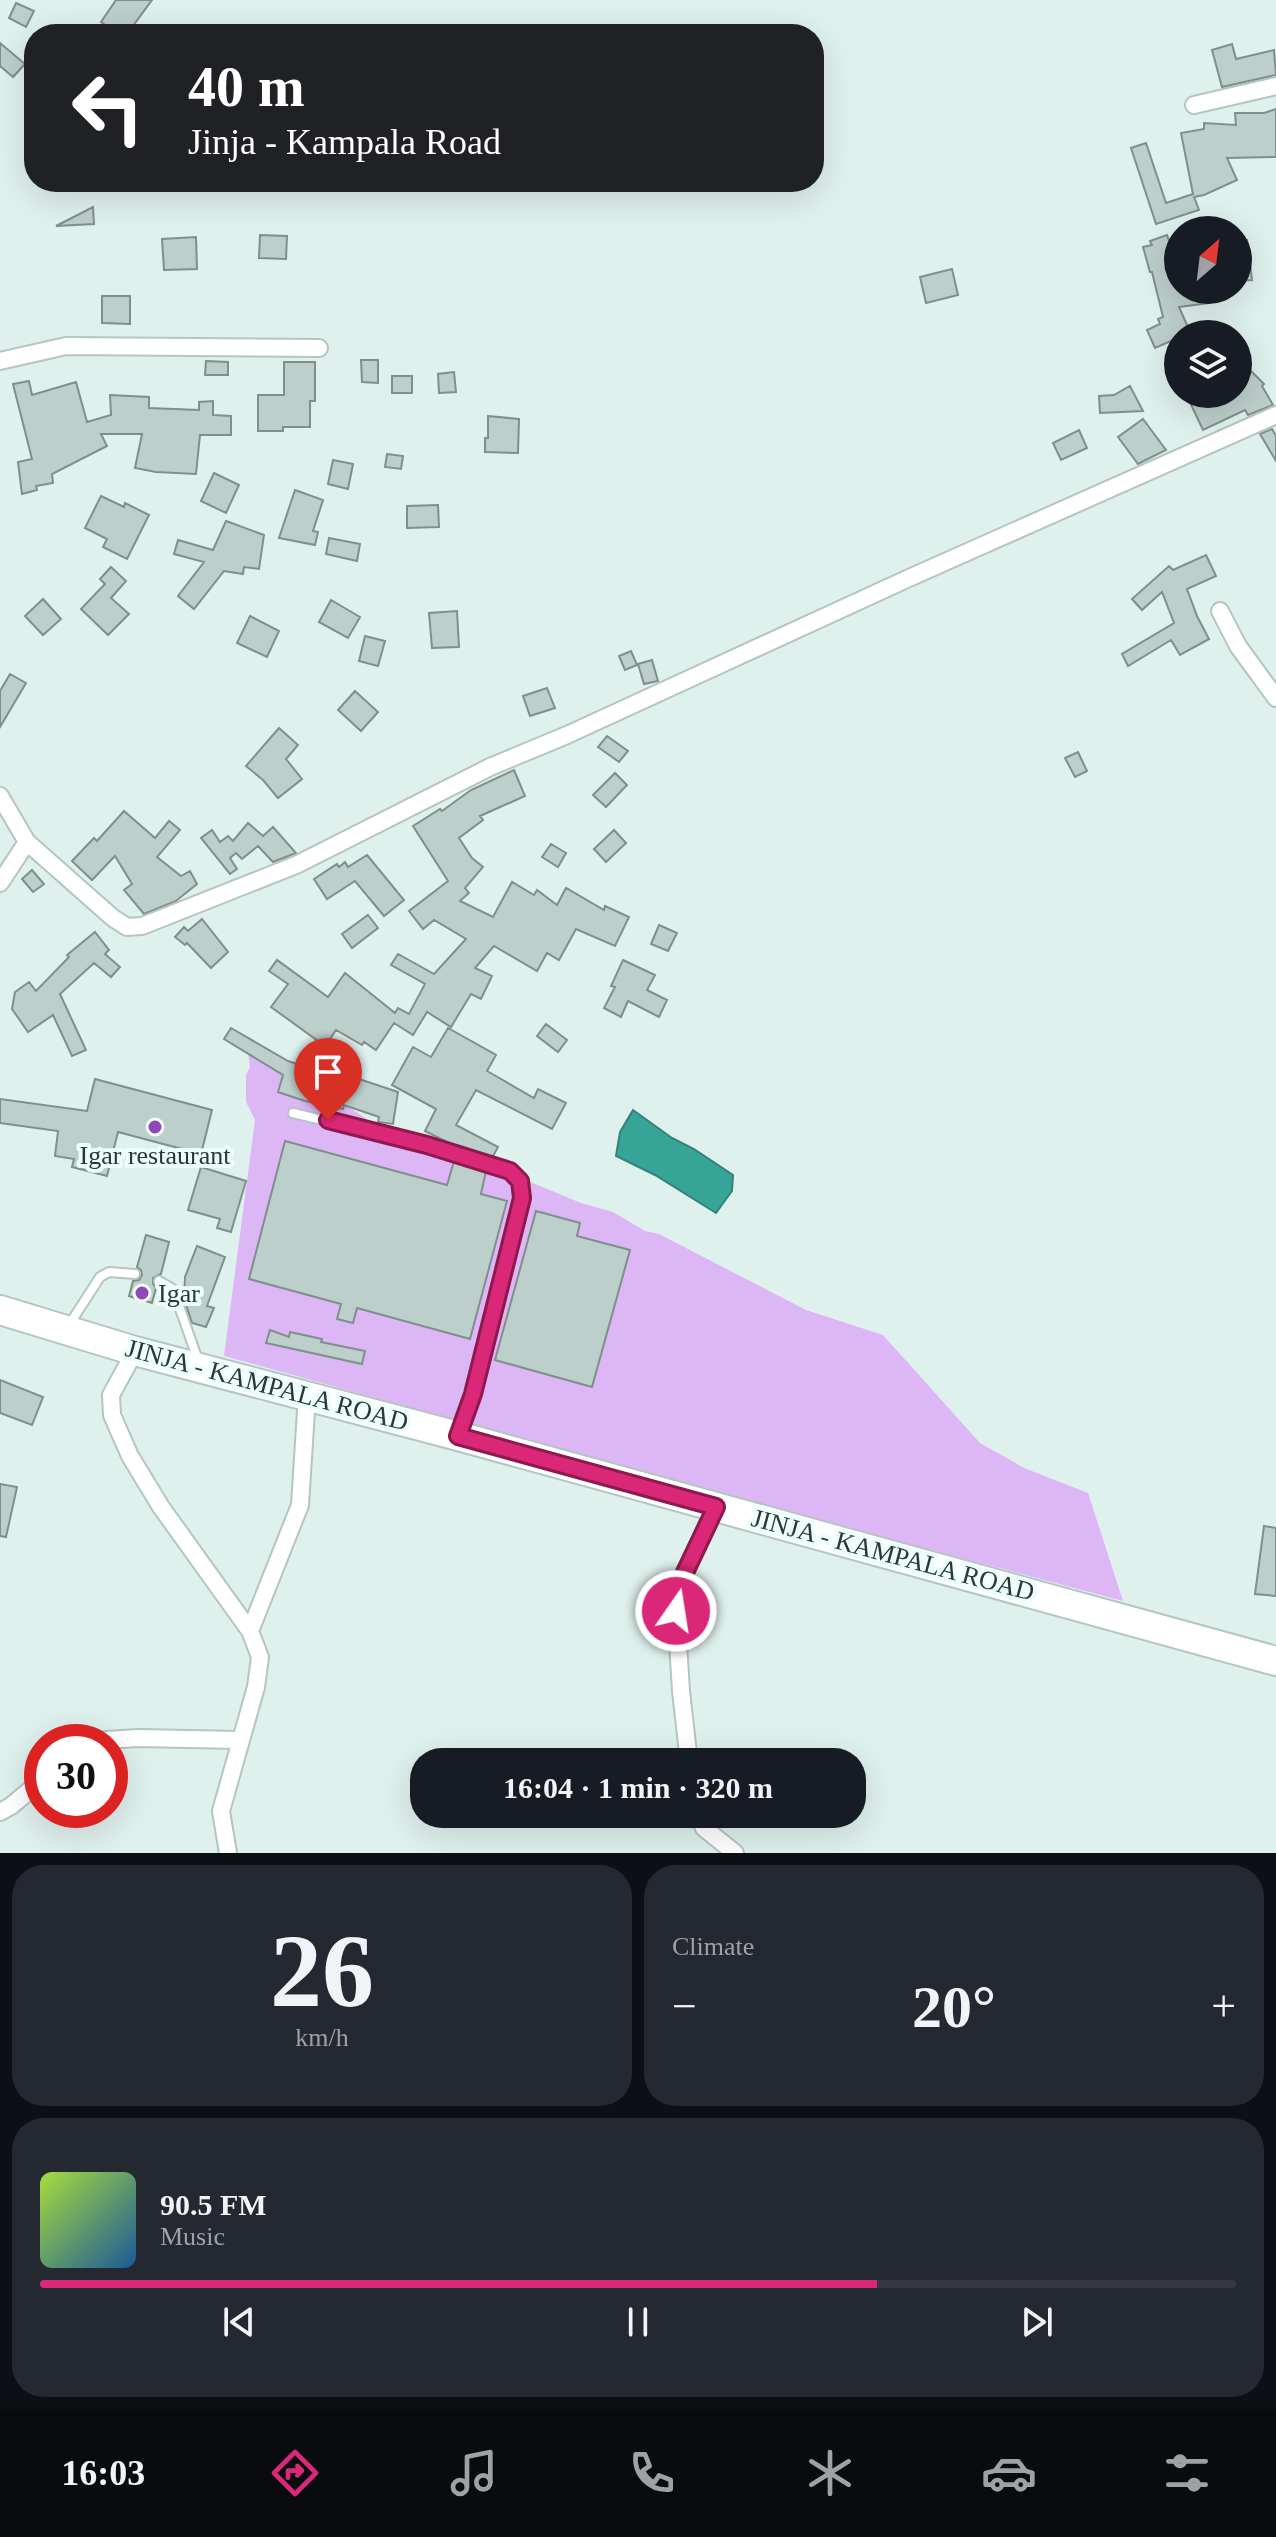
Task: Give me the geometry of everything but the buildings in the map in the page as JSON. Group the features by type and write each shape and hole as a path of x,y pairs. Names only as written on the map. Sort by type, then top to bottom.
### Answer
{"highway":[{"name":"JINJA - KAMPALA ROAD","path":"0,1310 135,1351 458,1436 1276,1661"}],"street":[{"path":"1194,105 1276,86"},
{"path":"0,361 66,346 319,348"},
{"path":"0,796 27,842 113,918 127,927 142,926 296,865 490,767 1276,415"},
{"path":"1220,611 1238,646 1276,698"},
{"path":"0,883 5,863 27,842"},
{"path":"135,1351 111,1395 112,1415 130,1456 161,1507 250,1631 260,1657 256,1687 221,1811 228,1853"},
{"path":"250,1631 300,1505 307,1395"},
{"path":"687,1748 676,1611 679,1585 716,1507"},
{"path":"128,1739 239,1740"},
{"path":"0,1812 24,1795"},
{"path":"704,1828 735,1853"}],"lane":[{"path":"293,1113 427,1145 510,1171 520,1181 522,1198 473,1394 458,1436"},
{"path":"66,1329 100,1277 109,1272 135,1274"},
{"path":"159,1281 173,1289 200,1367"}],"shaded area":[{"path":"246,1038 368,1120 439,1144 581,1203 613,1212 645,1231 659,1234 806,1310 883,1335 980,1443 1024,1468 1088,1493 1123,1601 224,1356 255,1120 246,1102 246,1075 250,1067"},
{"path":"633,1110 733,1175 732,1191 716,1213 655,1175 616,1156 620,1132"}],"place":[{"name":"Igar restaurant","path":"155,1127"},
{"name":"Igar","path":"142,1293"}],"route":[{"path":"328,1120 427,1145 510,1171 520,1181 522,1198 473,1394 458,1436 716,1507 679,1585 676,1611"}]}
